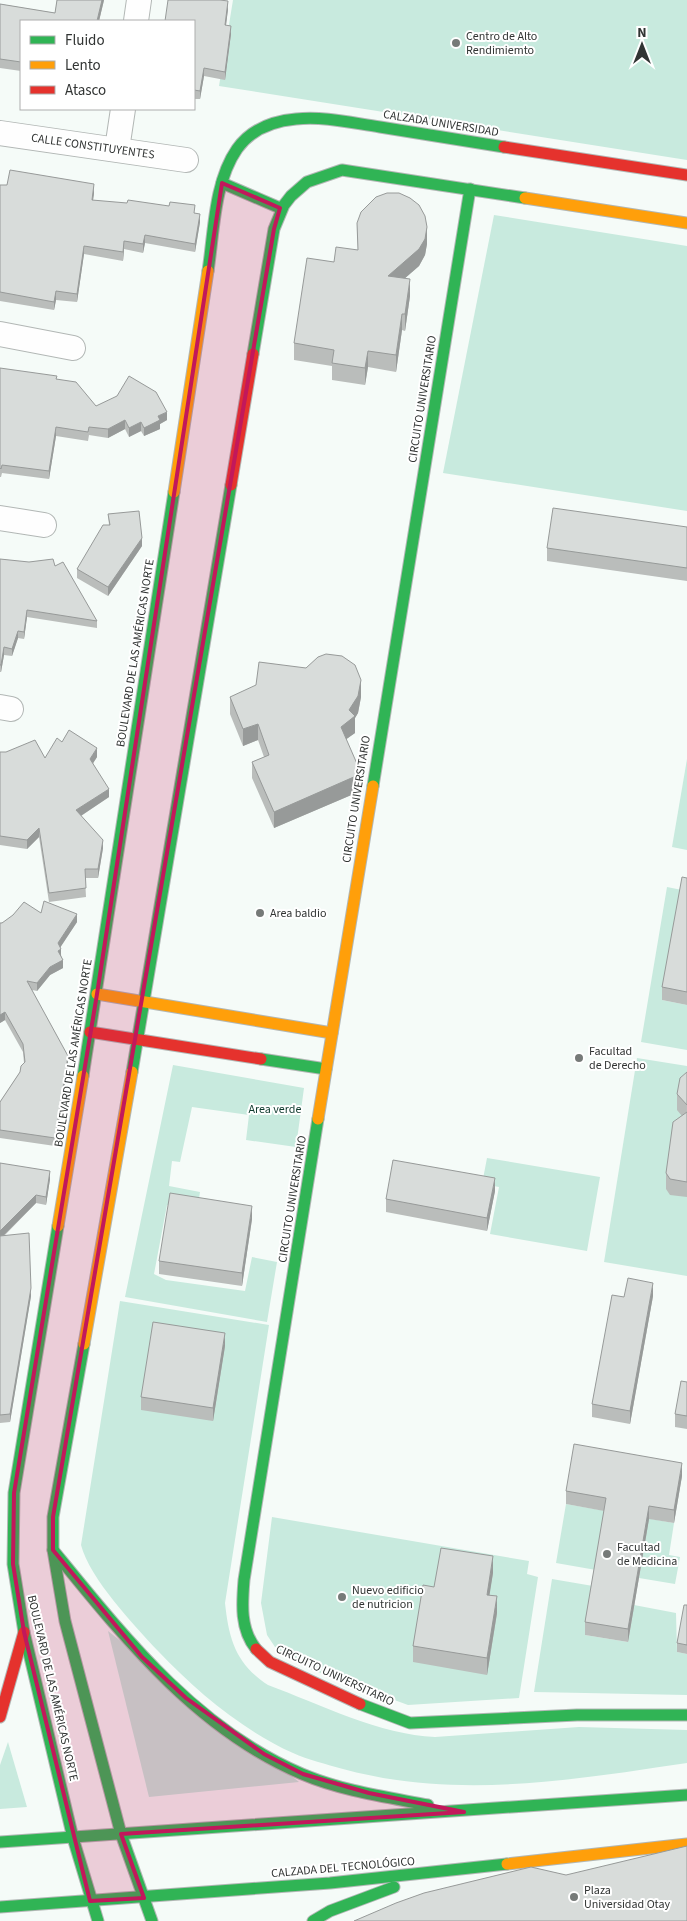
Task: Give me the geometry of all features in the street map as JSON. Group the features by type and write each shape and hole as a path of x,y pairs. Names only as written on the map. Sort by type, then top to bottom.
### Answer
{"main road":[{"name":"CALZADA UNIVERSIDAD","path":"222,183 230,159 244,140 260,127 278,120 299,117 319,118 687,176"},
{"path":"152,1921 121,1834 64,1621 53,1550 53,1517 138,1039 270,248 280,208 301,186 313,178 342,170 687,223"},
{"path":"222,183 280,208"},
{"name":"BOULEVARD DE LAS AMÉRICAS NORTE","path":"98,1921 90,1901 73,1838 24,1632 13,1564 14,1493 97,994 222,183"},
{"name":"CIRCUITO UNIVERSITARIO","path":"470,189 326,1069 298,1256 260,1475 245,1582 244,1608 246,1633 257,1650 270,1662 380,1714 410,1723 578,1715 687,1715"},
{"path":"97,994 332,1033"},
{"path":"90,1032 326,1069"},
{"path":"53,1550 142,1657 186,1698 264,1754 303,1774 321,1780 369,1793 464,1812"},
{"path":"0,1717 24,1632"},
{"path":"0,1842 464,1812 687,1795"},
{"name":"CALZADA DEL TECNOLÓGICO","path":"0,1907 144,1898 441,1872 533,1860 687,1844"},
{"path":"313,1921 376,1892 441,1872"}],"street":[{"path":"136,20 140,0"},
{"path":"117,149 123,110"},
{"name":"CALLE CONSTITUYENTES","path":"0,133 186,160"},
{"path":"0,334 73,348"},
{"path":"0,518 44,525"}],"highlighted area":[{"path":"222,183 280,208 274,229 53,1517 53,1550 142,1657 186,1698 264,1754 303,1774 369,1793 464,1812 121,1834 144,1898 90,1901 24,1632 13,1564 14,1493 97,994"}],"green space":[{"name":"Centro de Alto Rendimiemto","path":"233,0 687,0 687,160 219,86"},
{"path":"494,215 687,246 687,511 443,473"},
{"path":"687,759 687,850 672,847"},
{"path":"667,887 682,890 662,1000 687,1005 687,1050 641,1042"},
{"path":"637,1058 687,1066 687,1276 604,1262"},
{"name":"Area verde","path":"173,1065 304,1088 296,1147 246,1140 249,1115 192,1107 180,1162 172,1161 169,1186 200,1192 197,1211 167,1205 154,1274 166,1280 245,1291 252,1257 277,1262 267,1322 125,1297"},
{"path":"487,1158 600,1177 587,1251 490,1234 499,1187 482,1184"},
{"path":"120,1301 269,1325 225,1603 229,1628 236,1650 248,1669 257,1677 268,1685 350,1717 393,1731 414,1735 435,1737 579,1727 687,1730 687,1763 558,1781 515,1784 429,1784 386,1778 343,1769 293,1753 256,1733 204,1695 158,1651 125,1615 93,1572 81,1545"},
{"path":"566,1504 674,1523 669,1555 680,1557 675,1584 639,1578 645,1539 596,1570 556,1563"},
{"path":"272,1517 529,1561 527,1574 538,1577 519,1698 408,1705 310,1669 289,1658 275,1647 267,1635 261,1603"},
{"path":"552,1579 593,1586 585,1635 628,1642 634,1605 676,1613 677,1652 687,1654 687,1695 534,1692"},
{"path":"108,1631 299,1782 149,1797"},
{"path":"8,1742 27,1807 0,1809 0,1765"}],"building":[{"path":"57,0 102,0 97,20 20,20 20,62 0,59 0,4 55,13"},
{"path":"168,0 228,1 225,25 231,26 225,72 204,68 200,91 195,90 195,20 165,20"},
{"path":"10,170 94,184 92,200 127,203 128,200 169,206 170,202 195,205 194,213 200,214 195,244 145,235 143,244 124,241 123,252 84,246 77,294 56,291 54,302 0,292 0,185 7,185"},
{"path":"387,193 399,193 419,205 425,216 427,227 425,239 419,249 388,276 410,279 405,314 402,314 396,355 368,351 365,368 332,363 334,350 294,343 307,258 334,262 336,247 358,250 357,223 361,212 376,197"},
{"path":"0,368 57,376 56,379 76,382 96,406 117,396 129,376 156,392 167,412 158,416 160,420 144,428 141,422 129,428 125,420 108,429 89,427 88,432 56,427 49,471 2,465 1,469"},
{"path":"553,508 687,527 687,568 547,548"},
{"path":"139,511 142,538 108,587 77,569 103,525 110,525 108,514"},
{"path":"0,559 29,562 53,559 55,566 63,562 97,621 27,610 24,632 18,631 12,649 4,647 0,665"},
{"path":"326,654 342,656 355,665 361,680 358,696 349,710 355,716 341,727 358,766 356,776 274,812 252,762 269,755 258,724 243,729 230,697 256,685 259,662 306,668 318,657"},
{"path":"69,730 97,748 90,759 109,789 76,810 103,840 98,869 85,869 86,888 49,893 39,828 27,840 0,836 0,752 6,752 35,740 45,758 57,738 62,742"},
{"path":"682,877 687,878 687,992 662,987"},
{"path":"44,901 77,914 58,943 61,949 58,951 63,960 50,967 37,983 27,981 68,1056 55,1138 0,1130 0,1102 25,1062 23,1044 5,1012 0,1015 0,923 13,915 24,902 41,913"},
{"path":"687,1072 687,1105 677,1094 680,1078"},
{"path":"687,1112 687,1182 670,1179 666,1173 673,1122"},
{"path":"393,1160 495,1178 487,1218 386,1199"},
{"path":"0,1163 50,1171 46,1197 36,1195 0,1231"},
{"path":"170,1193 252,1206 242,1273 159,1261"},
{"path":"29,1233 31,1288 10,1414 0,1415 0,1236"},
{"path":"628,1278 653,1283 630,1411 592,1404 612,1295 624,1297"},
{"path":"153,1322 225,1333 213,1408 141,1397"},
{"path":"681,1381 687,1382 687,1416 675,1414"},
{"path":"574,1444 682,1463 674,1510 649,1506 628,1629 585,1622 606,1498 566,1491"},
{"path":"441,1548 493,1556 487,1595 497,1596 487,1658 413,1646 423,1585 434,1587"},
{"path":"684,1605 687,1605 687,1645 677,1643"},
{"name":"Plaza Universidad Otay","path":"687,1846 687,1921 354,1921 424,1893 531,1867 566,1875"}],"traffic: fast":[{"path":"208,271 219,192 229,162 237,149 249,136 271,124 307,118 328,119 504,147"},
{"path":"253,354 274,229 284,205 307,182 342,170 525,198"},
{"path":"222,183 280,208"},
{"path":"373,786 470,189"},
{"path":"132,1072 231,485"},
{"path":"83,1076 174,492"},
{"path":"261,1059 326,1069"},
{"path":"256,1649 247,1633 243,1616 244,1580 318,1119"},
{"path":"58,1226 14,1493 13,1564 24,1632 73,1838"},
{"path":"84,1344 53,1517 53,1550 65,1621 121,1834"},
{"path":"53,1550 107,1615 164,1678 228,1732 264,1755 317,1780 364,1793 428,1805"},
{"path":"360,1704 410,1723 577,1715 687,1715"},
{"path":"0,1842 687,1795"},
{"path":"121,1834 152,1921"},
{"path":"73,1838 98,1921"},
{"path":"0,1907 330,1883 507,1864"},
{"path":"313,1921 330,1911 394,1887"}],"traffic: slow":[{"path":"525,198 687,223"},
{"path":"174,492 208,271"},
{"path":"318,1119 373,786"},
{"path":"97,994 332,1033"},
{"path":"84,1344 132,1072"},
{"path":"58,1226 83,1076"},
{"path":"507,1864 687,1844"}],"traffic: jam":[{"path":"504,147 687,175"},
{"path":"231,485 253,354"},
{"path":"90,1032 261,1059"},
{"path":"0,1717 24,1632"},
{"path":"256,1649 270,1662 360,1704"}],"place":[{"name":"Centro de Alto Rendimiemto","path":"456,43"},
{"name":"Area baldio","path":"260,913"},
{"name":"Facultad de Derecho","path":"579,1058"},
{"name":"Facultad de Medicina","path":"607,1554"},
{"name":"Nuevo edificio de nutricion","path":"342,1597"},
{"name":"Plaza Universidad Otay","path":"574,1897"}]}
